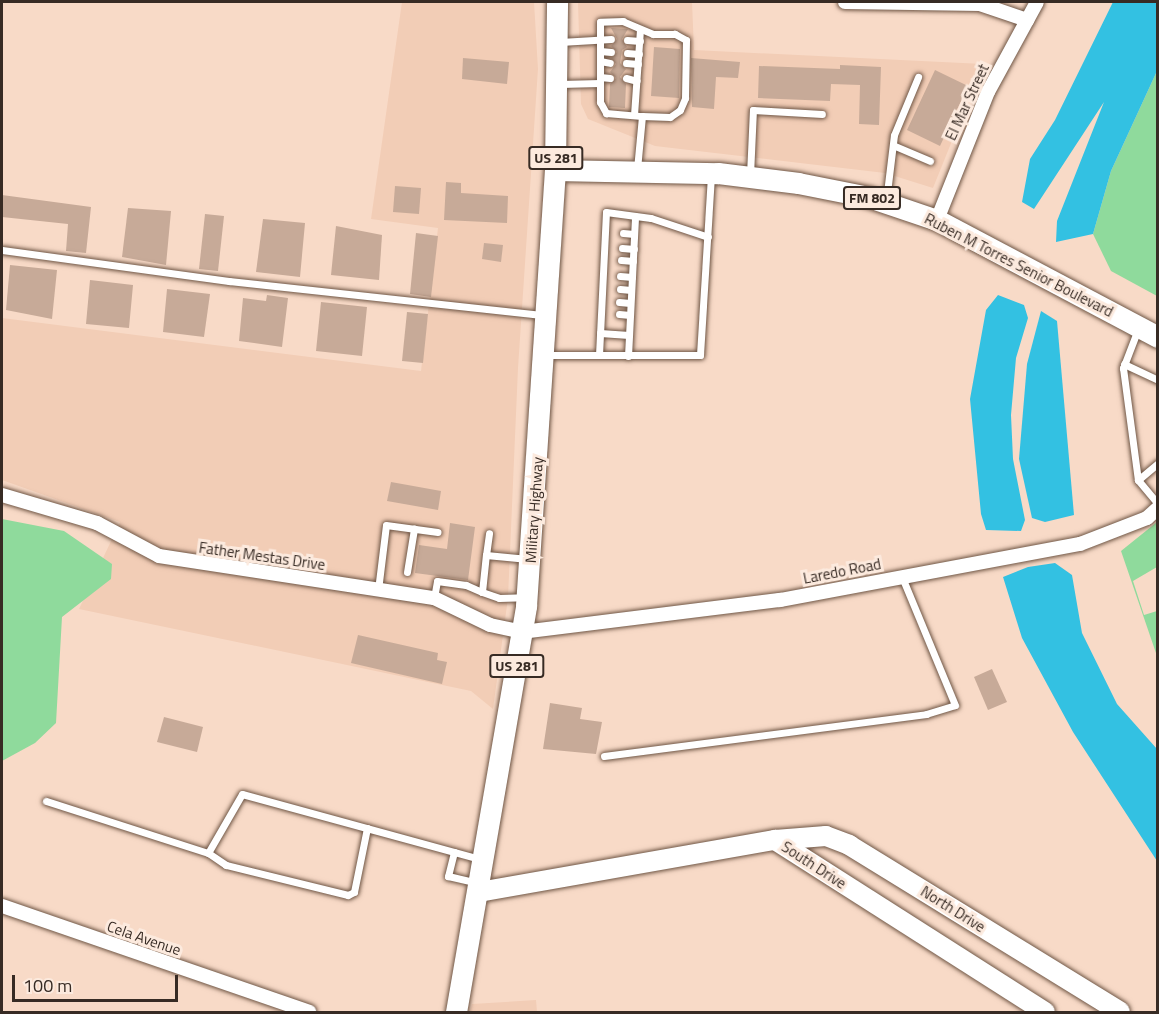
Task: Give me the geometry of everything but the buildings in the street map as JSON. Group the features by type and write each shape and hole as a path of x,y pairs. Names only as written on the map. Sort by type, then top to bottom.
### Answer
{"main road":[{"name":"Military Highway","path":"456,1012 480,888 527,597 555,170 557,2"},
{"name":"Ruben M Torres Senior Boulevard","path":"555,170 711,173 798,183 886,203 937,220 1148,332"}],"street":[{"path":"845,2 980,4 1027,20"},
{"name":"El Mar Street","path":"937,220 988,92 1037,2"},
{"name":"Father Mestas Drive","path":"2,495 97,524 142,550 168,558 434,598 490,625 522,632"},
{"name":"Laredo Road","path":"522,632 780,600 1080,544 1147,518 1158,506"},
{"name":"North Drive","path":"775,840 826,836 849,845 1120,1012"},
{"name":"South Drive","path":"480,888 775,840 1046,1012"},
{"name":"Cela Avenue","path":"2,906 309,1012"}],"lane":[{"path":"623,21 640,30 675,34 686,40 685,98 680,110 670,117 606,113 600,98 600,22 623,21"},
{"path":"637,171 638,115 635,99 640,30"},
{"path":"557,42 611,39"},
{"path":"627,40 640,41"},
{"path":"600,51 611,52"},
{"path":"627,53 639,54"},
{"path":"600,61 610,63"},
{"path":"627,63 638,64"},
{"path":"886,203 895,146 894,135 918,77"},
{"path":"557,84 610,78"},
{"path":"626,78 637,81"},
{"path":"625,97 635,99"},
{"path":"600,98 609,98"},
{"path":"750,177 753,110 822,114"},
{"path":"895,146 930,162"},
{"path":"544,355 700,355 711,173"},
{"path":"598,355 604,313 609,232 606,212 635,216 708,237"},
{"path":"628,356 635,216"},
{"path":"623,233 634,234"},
{"path":"622,248 634,249"},
{"path":"2,250 229,281 547,315"},
{"path":"621,260 633,261"},
{"path":"620,276 632,276"},
{"path":"620,289 631,290"},
{"path":"619,302 630,303"},
{"path":"619,314 630,315"},
{"path":"1148,332 1124,364 1138,480 1158,506"},
{"path":"600,333 629,335"},
{"path":"1124,364 1158,380"},
{"path":"1138,480 1158,463"},
{"path":"378,590 386,525 438,532"},
{"path":"407,573 414,529"},
{"path":"482,592 489,533"},
{"path":"486,555 530,559"},
{"path":"604,756 926,714 955,705 902,577"},
{"path":"434,598 437,581 466,585 499,598 527,597"},
{"path":"208,853 242,794 484,861"},
{"path":"46,801 208,853 226,865 348,895 354,892 367,828"},
{"path":"454,852 448,876 480,888"}],"shaded area":[{"path":"402,2 534,2 538,69 518,368 508,598 493,709 471,691 79,609 120,522 2,480 2,318 421,371 438,228 371,219"},
{"path":"578,2 692,2 694,50 983,64 933,188 885,173 655,146 588,119 581,104"},
{"path":"536,1000 537,1012 470,1012 472,1004"}],"green space":[{"path":"1157,71 1157,296 1111,271 1093,234 1111,171"},
{"path":"2,519 64,531 112,564 111,579 62,617 56,723 35,743 2,761"},
{"path":"1157,522 1157,567 1133,581 1144,615 1157,611 1157,656 1121,551"}],"water":[{"path":"1113,2 1157,2 1157,71 1111,171 1093,234 1056,242 1057,221 1104,102 1034,209 1022,202 1030,159 1055,120"},
{"path":"998,295 1024,305 1028,318 1016,358 1011,415 1013,459 1025,520 1021,531 986,530 981,514 970,399 986,310"},
{"path":"1041,311 1057,321 1074,515 1045,522 1032,518 1019,459 1027,364"},
{"path":"1055,563 1072,575 1082,633 1117,704 1157,749 1157,861 1073,732 1022,638 1003,577 1028,567"}]}
